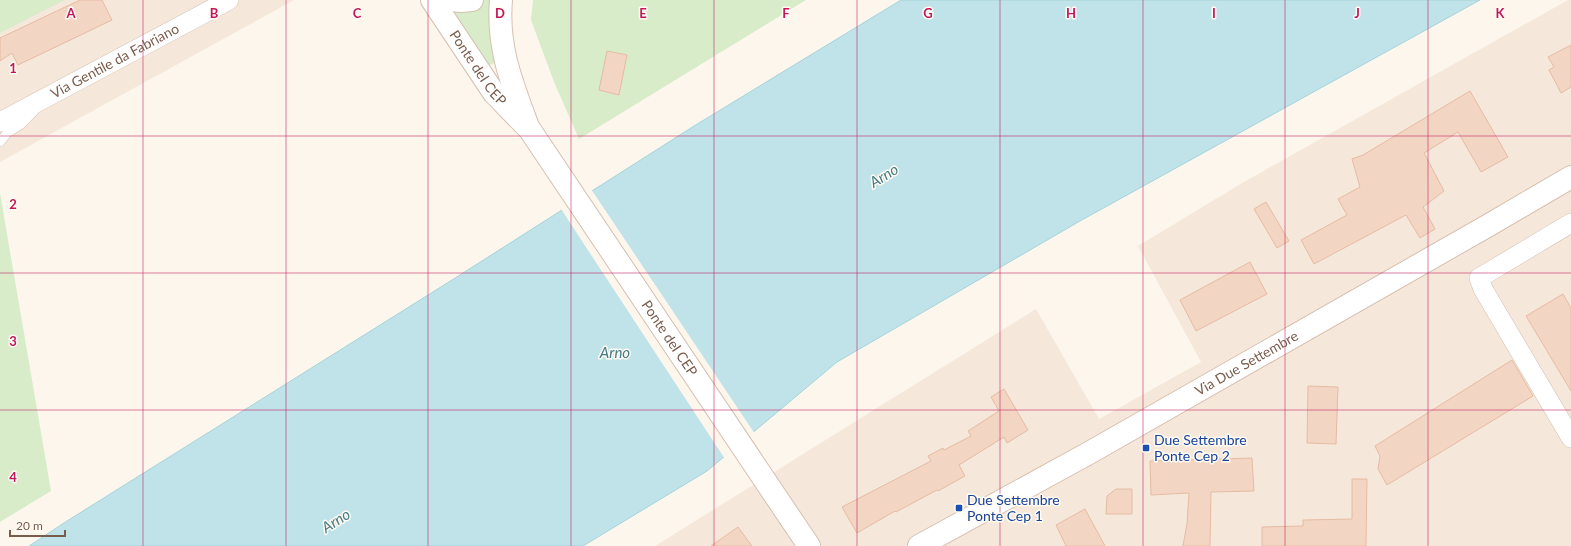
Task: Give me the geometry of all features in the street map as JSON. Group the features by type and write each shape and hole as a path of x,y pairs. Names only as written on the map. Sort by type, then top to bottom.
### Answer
{"main road":[{"name":"Ponte del CEP","path":"432,0 494,93 530,130 809,546"},
{"path":"451,0 472,0"},
{"name":"Ponte del CEP","path":"501,0 500,24 502,49 530,130"},
{"name":"Via Due Settembre","path":"919,546 1076,460 1571,177"}],"street":[{"name":"Via Gentile da Fabriano","path":"0,122 229,0"},
{"path":"1571,223 1479,278 1483,289 1571,438"}],"lane":[{"path":"0,142 7,133 20,125 51,94"}],"shaded area":[{"path":"0,0 294,0 0,162"},
{"path":"1568,0 1571,0 1571,546 655,546 1036,309 1099,419 1201,362 1138,246 1242,183"}],"green space":[{"path":"0,0 65,0 0,33"},
{"path":"485,0 489,0 489,21 495,63 484,67 446,6 468,7"},
{"path":"533,0 806,0 579,139 554,82 531,20"},
{"path":"0,193 51,491 0,522"}],"water":[{"name":"Arno","path":"901,0 1480,0 1080,221 837,362 707,471 583,546 29,546 694,126"}],"pier":[{"path":"591,189 755,434 725,459 561,209"}],"building":[{"path":"80,0 102,0 112,20 18,65 12,53 0,61 0,38"},
{"path":"1571,45 1571,87 1561,93 1549,70 1554,67 1548,57"},
{"path":"607,51 627,55 619,95 599,90"},
{"path":"1470,91 1508,157 1481,172 1458,132 1424,153 1444,191 1423,207 1435,229 1420,238 1406,215 1314,264 1301,240 1347,215 1338,199 1360,187 1352,159 1363,155"},
{"path":"1266,202 1289,241 1277,248 1254,209"},
{"path":"1250,262 1267,294 1196,331 1180,300"},
{"path":"1563,294 1571,308 1571,391 1526,316"},
{"path":"1512,360 1533,396 1387,485 1378,469 1380,456 1375,446"},
{"path":"1308,386 1338,387 1336,444 1307,443"},
{"path":"1004,389 1028,430 1007,443 1004,437 959,465 965,476 896,512 895,511 857,533 842,507 931,461 928,456 943,448 944,450 971,436 968,431 999,411 991,397"},
{"path":"1252,458 1254,491 1211,492 1210,546 1183,546 1187,524 1189,493 1151,495 1150,461"},
{"path":"1352,479 1367,479 1366,546 1262,546 1262,527 1303,526 1303,520 1352,519"},
{"path":"1116,489 1132,489 1132,514 1106,514 1107,496"},
{"path":"1085,509 1105,546 1066,546 1056,525"},
{"path":"738,527 752,546 711,546"}],"place":[{"name":"Due Settembre Ponte Cep 2","path":"1146,448"},
{"name":"Due Settembre Ponte Cep 1","path":"959,508"}]}
